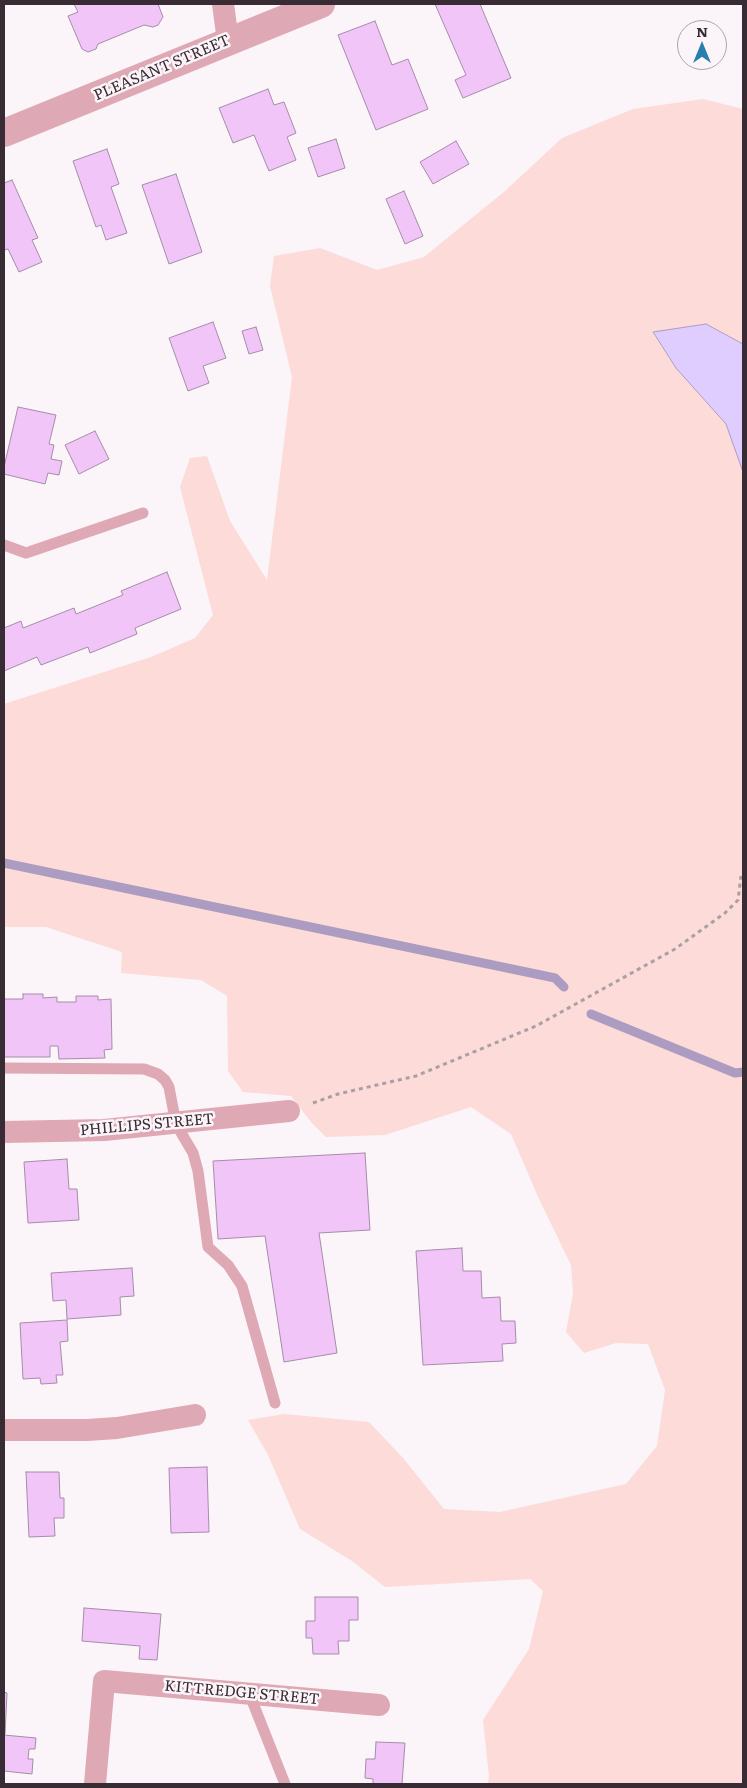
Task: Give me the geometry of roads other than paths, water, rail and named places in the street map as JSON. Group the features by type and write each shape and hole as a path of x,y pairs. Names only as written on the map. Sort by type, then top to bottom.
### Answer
{"street":[{"path":"223,4 228,41"},
{"name":"PLEASANT STREET","path":"4,133 321,4"},
{"name":"PHILLIPS STREET","path":"4,1132 104,1130 289,1111"},
{"path":"4,1430 117,1428 194,1414"},
{"name":"KITTREDGE STREET","path":"95,1784 104,1681 379,1705"}],"lane":[{"path":"4,545 26,553 143,513"},
{"path":"4,1068 144,1069 158,1074 165,1080 169,1087 176,1124 192,1153 198,1171 208,1247 228,1265 242,1286 275,1403"},
{"path":"249,1693 285,1784"}],"waterway":[{"path":"4,863 555,978 564,987"},
{"path":"591,1014 735,1073 743,1072"}]}
